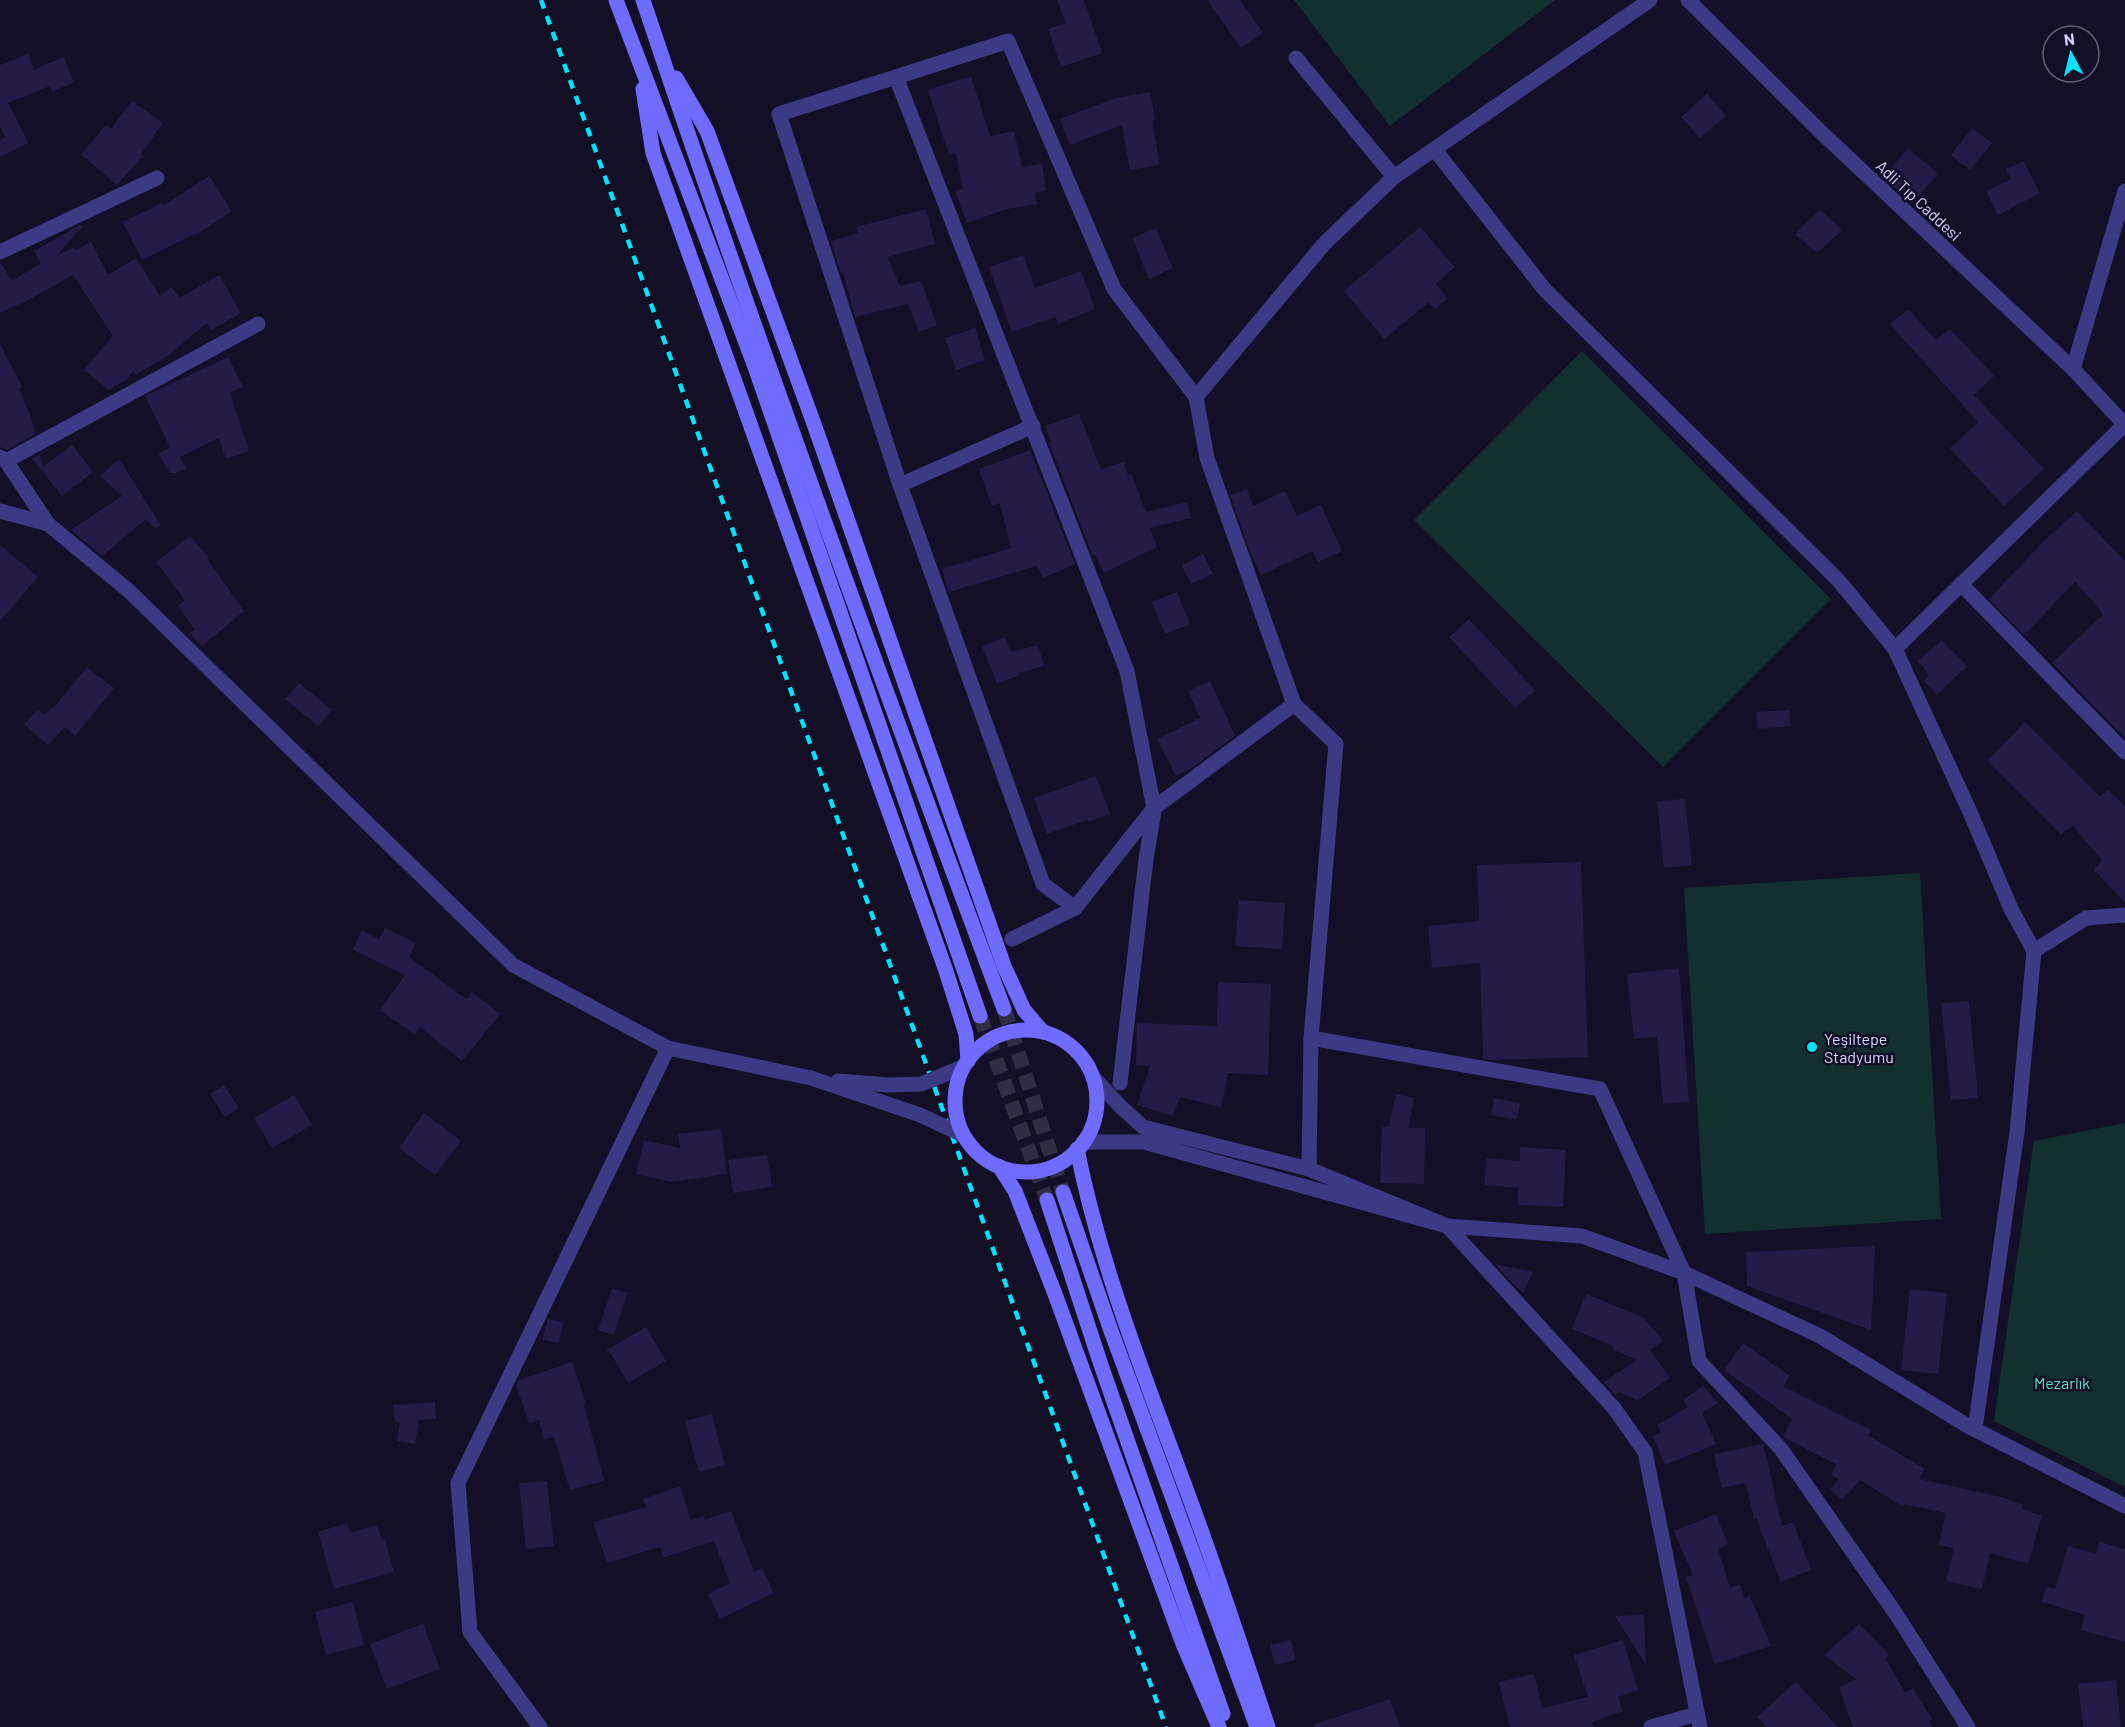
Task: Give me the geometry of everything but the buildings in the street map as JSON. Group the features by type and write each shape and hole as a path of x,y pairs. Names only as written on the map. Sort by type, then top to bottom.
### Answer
{"main road":[{"path":"616,0 754,364 980,1016"},
{"path":"643,0 691,145 856,607 1004,1008"},
{"path":"660,50 707,131 818,435 1004,966 1024,1010 1043,1032"},
{"path":"639,60 653,153 945,968 966,1035 965,1064 956,1089 956,1113 963,1135 978,1154 999,1166 1022,1171 1045,1169 1067,1159 1080,1146 1094,1122 1097,1099 1093,1077 1082,1056 1065,1041 1043,1032 1020,1030 998,1035 978,1048 965,1064"},
{"path":"1080,1146 1090,1209 1123,1316 1205,1541 1268,1727"},
{"path":"999,1166 1015,1191 1183,1644 1219,1727"},
{"path":"1063,1192 1110,1328 1257,1727"},
{"path":"1047,1200 1101,1365 1228,1727"}],"street":[{"path":"1196,397 1324,244 1394,177 1650,0"},
{"name":"Adli Tıp Caddesi","path":"1688,0 1822,134 2073,369 2125,425"},
{"path":"1075,908 1043,884 900,485 779,114 1008,41 1114,289 1196,397 1207,458 1294,704 1336,744 1311,1038 1309,1169"},
{"path":"1296,58 1394,177"},
{"path":"896,77 1127,670 1154,808 1120,1083"},
{"path":"1435,150 1545,290 1839,581 1895,649 1970,812 2011,909 2034,951 2017,1132 1975,1430"},
{"path":"0,252 158,178"},
{"path":"2073,369 2125,191"},
{"path":"258,324 3,459 48,524 129,591 513,965 668,1048 811,1078 888,1085 921,1084 965,1064"},
{"path":"1895,649 2125,425"},
{"path":"900,485 1033,426"},
{"path":"0,511 48,524"},
{"path":"1961,584 2125,752"},
{"path":"1012,939 1075,908 1154,808 1294,704"},
{"path":"2034,951 2086,918 2125,915"},
{"path":"1311,1038 1600,1089 1684,1273 1699,1360 1781,1449 1896,1614 1968,1727"},
{"path":"540,1727 470,1632 458,1483 668,1048"},
{"path":"1093,1077 1119,1106 1143,1127 1448,1226 1582,1236 1684,1273 1821,1336 1975,1430 2125,1506"},
{"path":"811,1078 920,1115 963,1135"},
{"path":"1080,1146 1144,1142 1261,1165 1309,1169 1448,1226 1614,1408 1645,1452 1698,1720 1651,1727"}],"green space":[{"path":"1294,0 1555,0 1390,126"},
{"path":"1582,351 1831,599 1663,767 1414,520"},
{"path":"1920,873 1941,1219 1705,1234 1684,888"},
{"name":"Mezarlık","path":"2125,1123 2125,1487 1994,1421 2034,1141"}],"tunnel":[{"path":"1004,1009 1063,1192"},
{"path":"980,1016 1047,1200"}],"railway":[{"path":"541,0 1166,1727"}],"place":[{"name":"Yeşiltepe Stadyumu","path":"1812,1047"}]}
